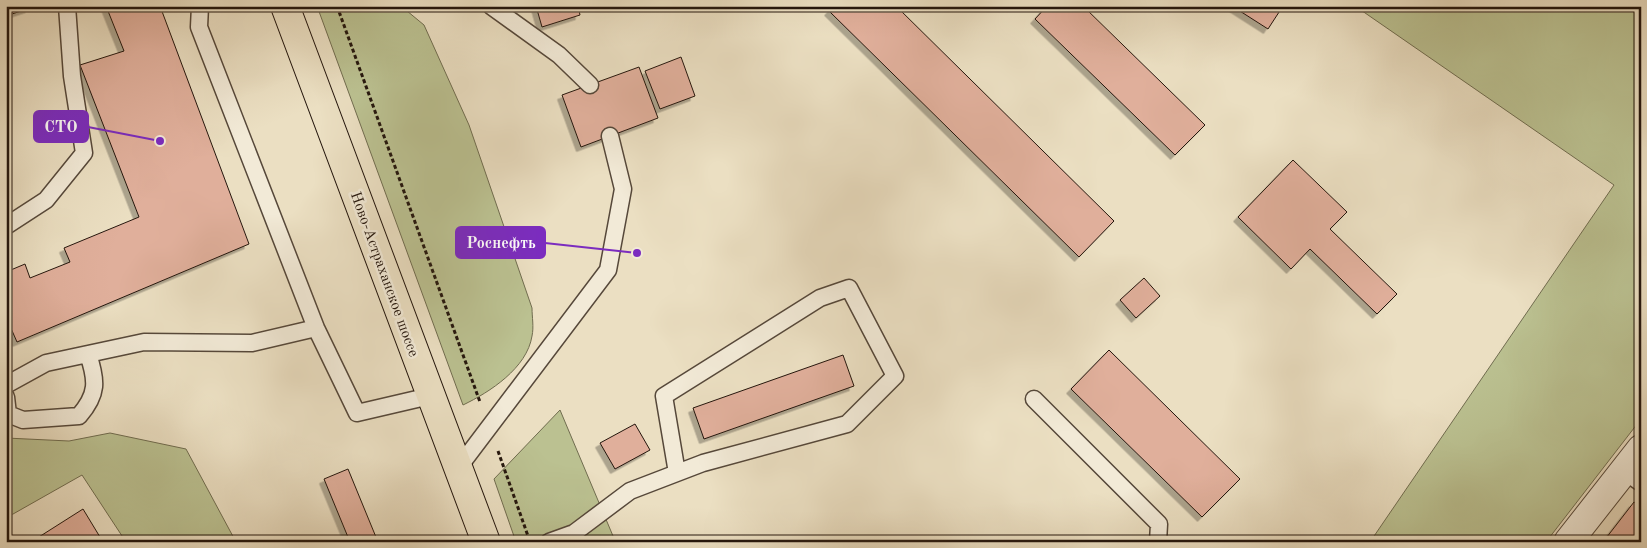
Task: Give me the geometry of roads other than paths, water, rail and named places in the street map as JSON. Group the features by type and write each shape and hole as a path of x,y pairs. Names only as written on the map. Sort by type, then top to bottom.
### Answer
{"main road":[{"name":"Ново-Астраханское шоссе","path":"285,6 486,542"}],"street":[{"path":"1568,542 1632,477 1641,449"}],"lane":[{"path":"6,226 46,200 84,153 72,76 67,6"},
{"path":"200,6 199,27 316,328 357,413 430,396"},
{"path":"491,6 559,56 590,85"},
{"path":"459,468 608,270 623,189 610,136"},
{"path":"549,542 574,533 630,491 677,473 703,463 847,424 895,376 848,288 820,298 664,396 677,473"},
{"path":"6,385 46,364 144,342 252,343 316,328"},
{"path":"6,397 8,414 23,420 79,416 91,402 96,377 88,354"},
{"path":"1034,399 1159,524 1158,542"}],"place":[{"name":"СТО","path":"160,141"},
{"name":"Роснефть","path":"637,253"}]}
